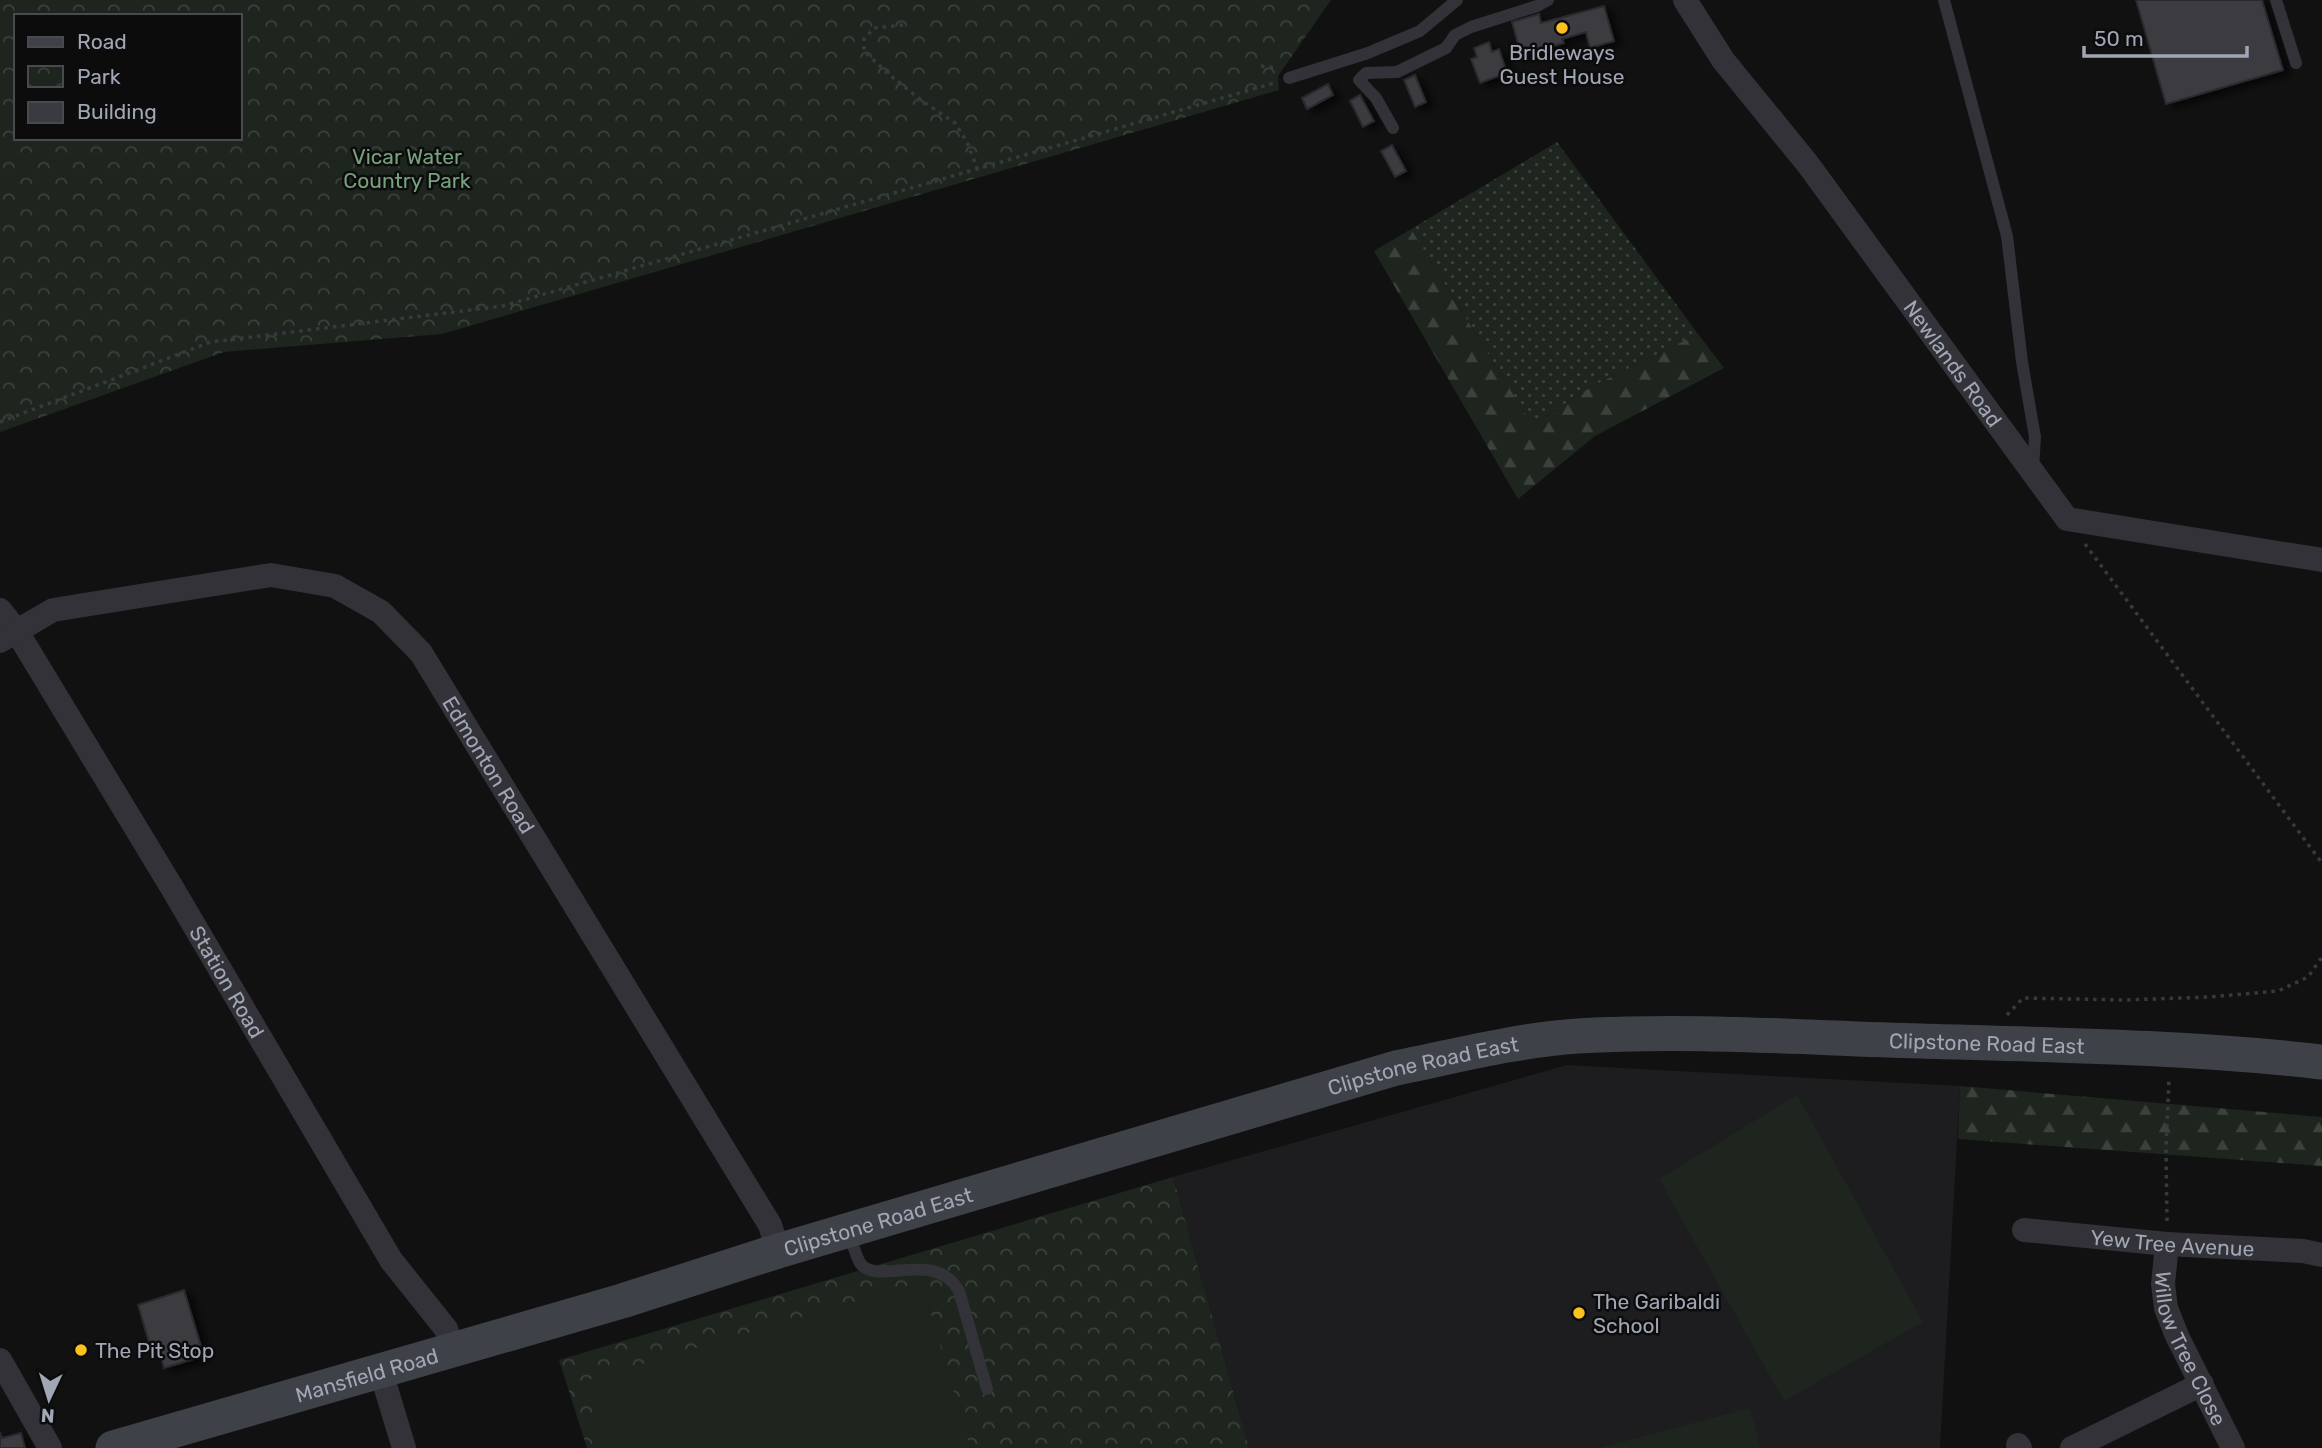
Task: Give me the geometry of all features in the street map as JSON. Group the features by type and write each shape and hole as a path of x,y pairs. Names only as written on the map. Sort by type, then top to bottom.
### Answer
{"main road":[{"name":"Clipstone Road East","path":"622,1301 778,1251 1396,1068 1497,1047 1576,1036 1659,1034 2171,1050 2255,1054 2322,1062"},
{"name":"Clipstone Road East","path":"2255,1054 2301,1046 2322,1038"},
{"name":"Mansfield Road","path":"119,1447 622,1301"}],"street":[{"name":"Newlands Road","path":"1685,0 1723,60 1807,163 2067,519"},
{"path":"2067,519 2322,560"},
{"name":"Edmonton Road","path":"8,636 53,610 271,575 335,586 381,612 421,653 770,1225 778,1251"},
{"name":"Station Road","path":"0,610 8,636 171,886 391,1260 446,1329 454,1350"},
{"name":"Yew Tree Avenue","path":"2024,1230 2168,1244 2303,1251 2322,1255"},
{"name":"Willow Tree Close","path":"2168,1244 2163,1284 2166,1308 2233,1448"},
{"path":"0,1360 50,1448"},
{"path":"381,1371 404,1448"},
{"path":"2072,1448 2202,1384"}],"lane":[{"path":"1289,78 1368,53 1420,31 1457,0"},
{"path":"1394,128 1376,98 1359,80 1366,73 1397,72 1447,48 1455,35 1471,27 1548,0"},
{"path":"1944,0 2007,236 2022,362 2035,437 2032,474"},
{"path":"2276,0 2296,63"},
{"path":"849,1231 861,1265 869,1270 923,1270 942,1273 952,1279 959,1292 987,1389"}],"path":[{"path":"903,24 874,28 864,38 864,51 921,100 955,123 967,142 977,168"},
{"path":"0,422 211,342 503,306 1289,78"},
{"path":"2067,519 2322,863"},
{"path":"1982,1043 2023,998 2125,1000 2210,997 2278,990 2308,977 2322,957"},
{"path":"2168,1244 2166,1150 2171,1050"}],"shaded area":[{"name":"The Garibaldi School","path":"1567,1065 1960,1086 1940,1448 1249,1448 1173,1177"}],"green space":[{"name":"Vicar Water Country Park","path":"0,0 1331,0 1278,76 1279,90 442,334 224,352 0,432"},
{"path":"1557,142 1698,334 1591,387 1532,425 1411,229"},
{"path":"1411,229 1532,425 1591,387 1698,334 1724,368 1595,436 1518,499 1374,251"},
{"path":"1960,1086 2322,1117 2322,1166 1958,1139"},
{"path":"1797,1095 1923,1322 1784,1401 1659,1179"},
{"path":"1173,1177 1249,1448 587,1448 559,1360"},
{"path":"922,1282 970,1448 604,1448 584,1381"},
{"path":"1750,1408 1761,1448 1599,1448"}],"building":[{"path":"2136,0 2262,0 2283,70 2166,104"},
{"name":"Bridleways Guest House","path":"1604,6 1614,41 1590,48 1586,32 1562,39 1564,43 1521,55 1512,22 1539,14 1541,23"},
{"path":"1489,42 1492,52 1499,49 1507,73 1480,83 1471,59 1477,57 1474,48"},
{"path":"1415,75 1426,102 1415,107 1404,80"},
{"path":"1328,84 1333,95 1307,109 1302,98"},
{"path":"1360,95 1374,121 1363,127 1350,101"},
{"path":"1392,145 1406,171 1395,177 1381,151"},
{"path":"184,1290 204,1356 164,1368 159,1350 152,1352 138,1305"},
{"path":"0,1432 2,1438 21,1433 25,1448 0,1448"}],"place":[{"name":"Bridleways Guest House","path":"1562,28"},
{"name":"The Garibaldi School","path":"1579,1313"},
{"name":"The Pit Stop","path":"81,1350"}]}
